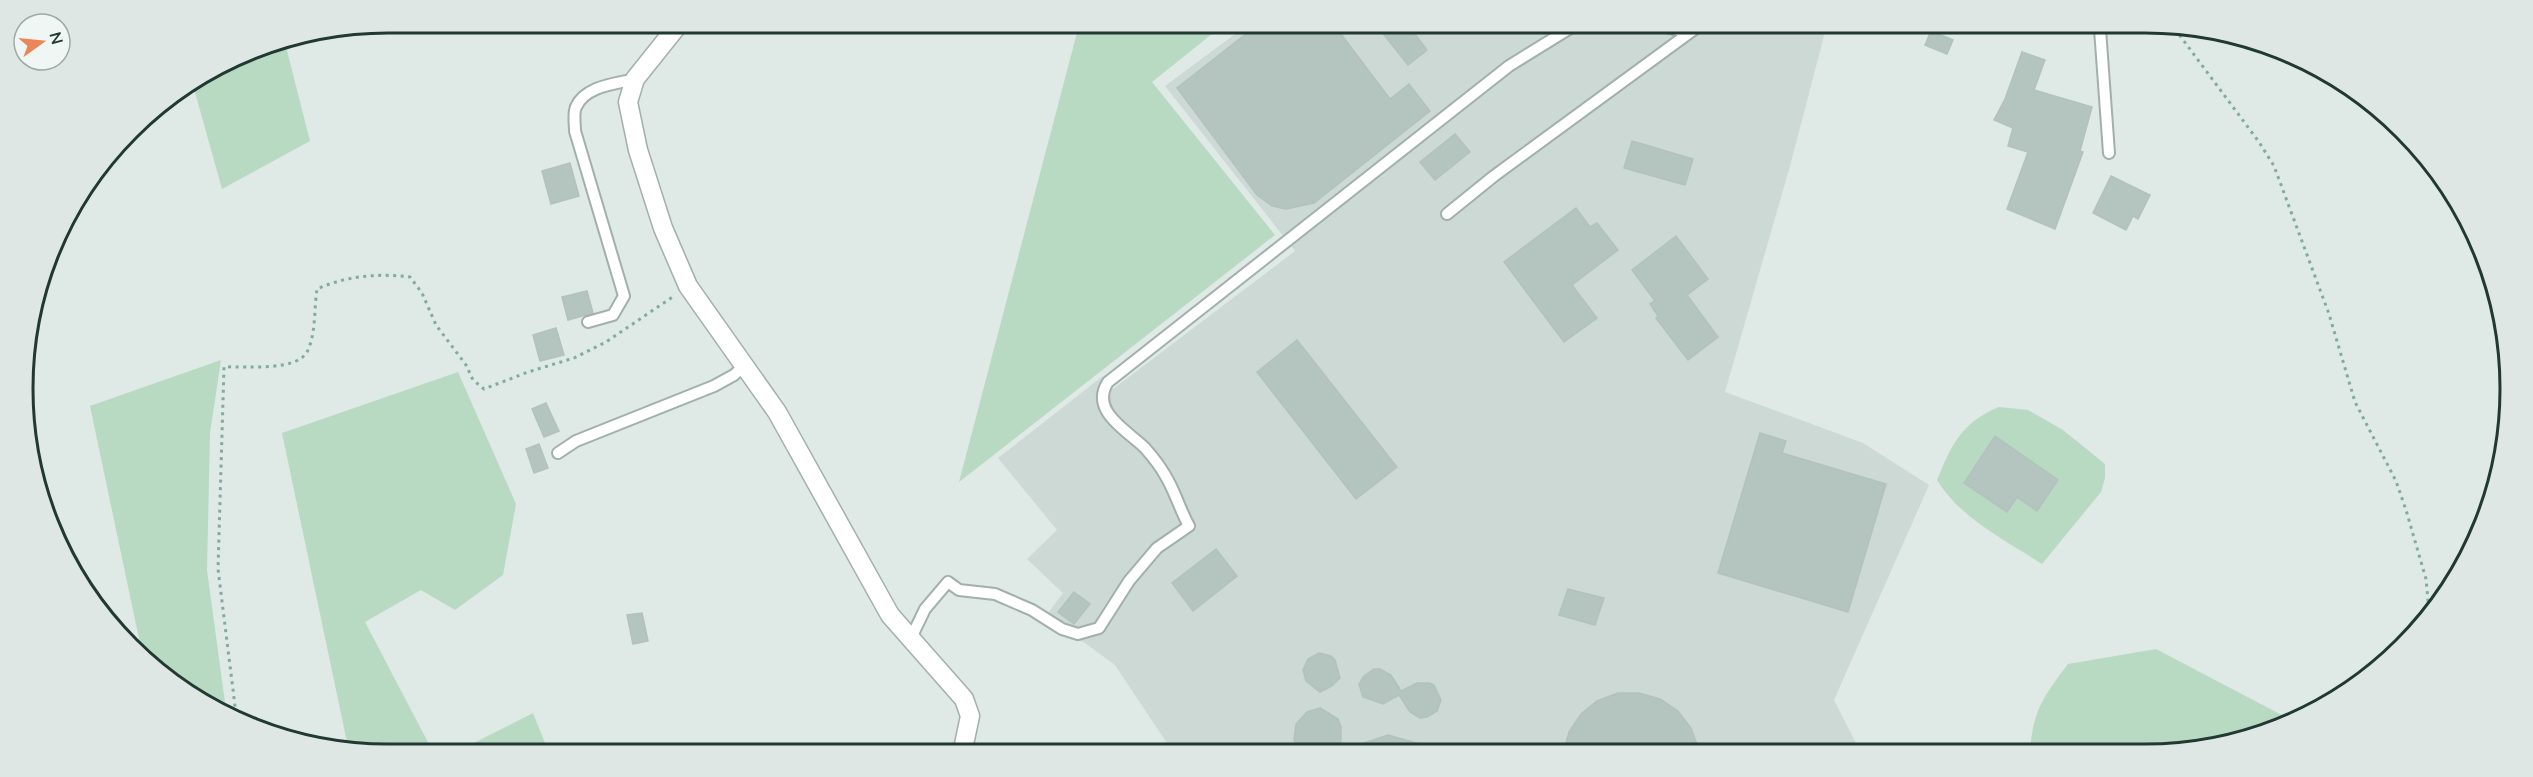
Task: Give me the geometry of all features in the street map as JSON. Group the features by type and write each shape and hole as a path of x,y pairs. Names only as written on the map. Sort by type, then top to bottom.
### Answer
{"street":[{"path":"672,33 635,79 628,102 639,150 663,228 688,286 777,412 890,615 964,699 970,716 964,744"}],"lane":[{"path":"911,638 925,609 948,582 959,590 995,594 1032,610 1062,629 1078,634 1099,628 1130,581 1157,548 1189,526 1165,474 1145,449 1108,414 1103,403 1102,390 1108,382 1509,66 1562,33"},
{"path":"1447,214 1494,176 1689,33"},
{"path":"2100,33 2109,153"},
{"path":"588,322 613,315 624,296 575,131 575,109 586,93 635,79"},
{"path":"558,453 576,441 714,386 734,375 745,365"}],"path":[{"path":"2179,35 2259,142 2274,166 2329,314 2355,402 2396,481 2426,579 2428,603"},
{"path":"235,709 218,569 224,367 291,364 302,359 308,350 313,330 317,289 338,279 386,274 410,278 422,293 436,326 466,365 473,380 484,389 574,358 606,342 688,286"}],"shaded area":[{"path":"1237,33 1825,33 1790,166 1725,392 1863,443 1929,485 1834,700 1856,744 1168,744 1115,665 1085,643 1042,621 1063,593 1027,559 1057,530 998,458 1103,376 1113,389 1295,251 1165,86"}],"green space":[{"path":"1077,33 1213,33 1152,82 1275,235 959,482"},
{"path":"286,48 310,141 222,189 195,91 252,60"},
{"path":"221,360 210,433 207,570 225,704 172,671 140,643 90,406"},
{"path":"458,372 516,504 503,575 455,610 421,590 365,622 429,744 347,741 282,433"},
{"path":"1999,407 2028,410 2063,430 2105,464 2105,478 2101,492 2042,564 1971,517 1958,506 1937,480 1959,436 1975,420"},
{"path":"2156,649 2283,716 2237,732 2191,741 2144,744 2031,744 2041,704 2068,664"},
{"path":"533,713 545,744 472,744"}],"building":[{"path":"1247,33 1340,33 1390,99 1409,84 1430,111 1314,203 1286,209 1272,206 1257,195 1177,88"},
{"path":"1383,33 1414,33 1427,50 1408,65"},
{"path":"1930,33 1953,40 1947,54 1925,45"},
{"path":"2022,52 2045,60 2034,90 2092,107 2080,151 2083,152 2055,229 2007,209 2028,152 2008,146 2013,128 1994,120 2005,99"},
{"path":"1455,134 1470,152 1435,180 1420,162"},
{"path":"1632,141 1693,159 1685,185 1624,168"},
{"path":"570,163 579,196 551,204 542,171"},
{"path":"2111,176 2150,195 2138,219 2133,216 2126,230 2093,213"},
{"path":"1576,208 1590,227 1597,223 1618,250 1572,285 1597,318 1564,342 1504,262"},
{"path":"1676,236 1708,279 1687,295 1718,337 1688,360 1656,318 1658,316 1650,304 1655,301 1632,270"},
{"path":"587,291 593,313 568,320 562,297"},
{"path":"556,328 564,355 540,361 533,335"},
{"path":"1297,340 1397,467 1356,499 1257,372"},
{"path":"546,403 559,431 544,437 532,409"},
{"path":"1760,433 1786,441 1782,453 1886,484 1848,612 1718,573"},
{"path":"1995,436 2058,480 2037,511 2017,497 2007,512 1964,483"},
{"path":"539,444 548,468 534,473 526,449"},
{"path":"1216,549 1237,576 1193,611 1172,583"},
{"path":"1568,589 1604,598 1595,625 1559,615"},
{"path":"1074,592 1090,604 1074,624 1058,612"},
{"path":"642,613 648,641 633,644 627,615"},
{"path":"1319,653 1331,656 1335,660 1340,678 1332,686 1320,692 1306,681 1303,670 1308,659"},
{"path":"1374,669 1380,669 1391,675 1401,691 1417,683 1434,685 1441,700 1437,711 1420,718 1410,712 1399,695 1383,704 1363,697 1359,684 1364,676"},
{"path":"1618,693 1639,693 1660,699 1678,711 1691,728 1697,744 1566,744 1569,732 1581,714 1597,701"},
{"path":"1320,708 1338,719 1341,727 1340,744 1296,744 1294,740 1296,724 1307,712"},
{"path":"1388,735 1420,744 1361,744"}]}
